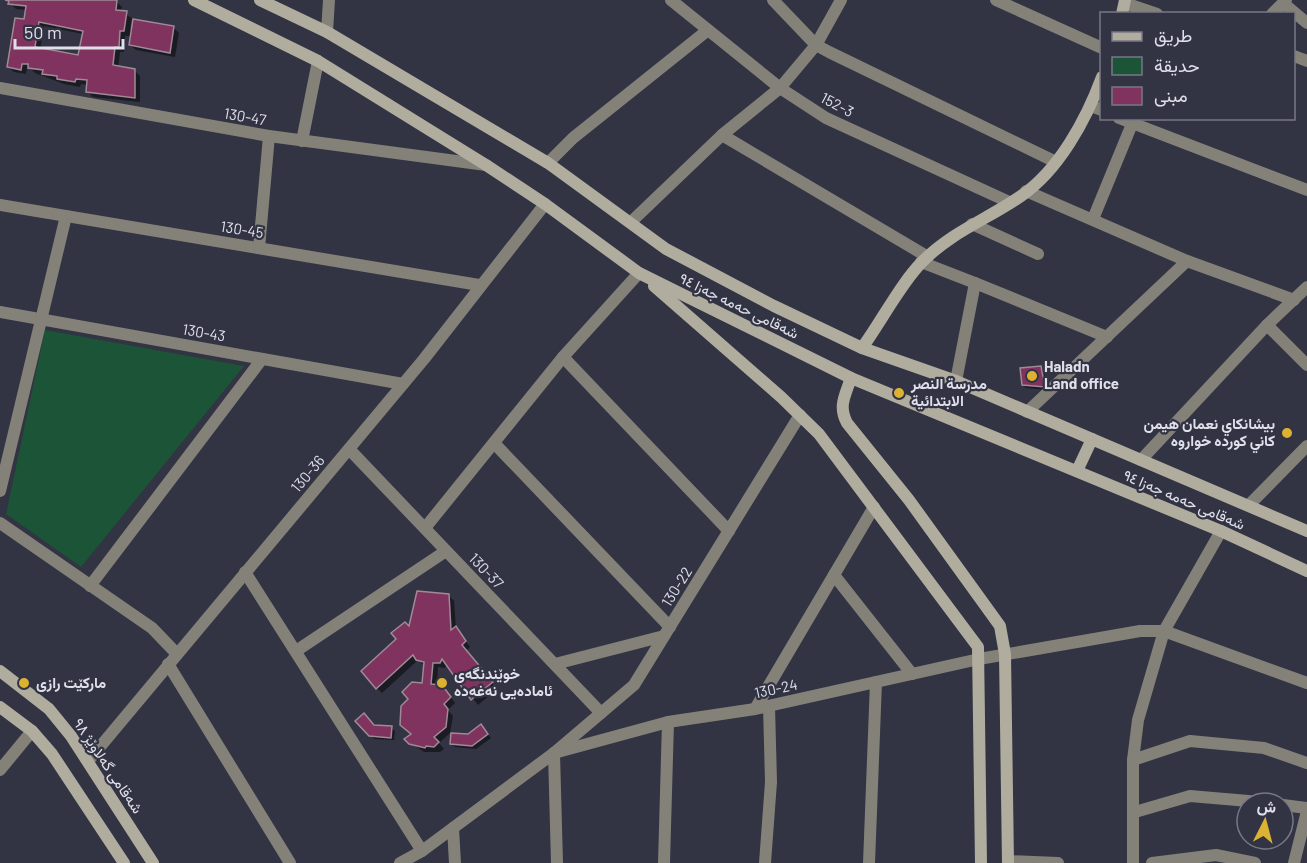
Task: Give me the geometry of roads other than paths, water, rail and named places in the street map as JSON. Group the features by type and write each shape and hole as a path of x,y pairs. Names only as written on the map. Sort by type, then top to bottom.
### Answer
{"main road":[{"name":"شەقامی حەمە جەزا ٩٤","path":"194,0 318,61 486,165 545,204 639,273 850,378 1221,531 1307,571"},
{"name":"شەقامی حەمە جەزا ٩٤","path":"260,0 327,32 548,163 666,249 774,306 862,348 956,381 1307,531"},
{"path":"862,348 925,260 952,236 1026,191 1056,162 1096,108 1100,83"},
{"path":"639,273 819,434 978,647 981,863"},
{"path":"850,378 841,412 909,500 1000,626 1005,654 1008,862"},
{"path":"1077,471 1092,440"},
{"name":"شەقامی گەلاوێژ ٩٨","path":"0,671 49,709 89,760 153,863"},
{"path":"0,707 32,731 69,778 124,863"}],"street":[{"path":"327,32 329,0"},
{"name":"152-3","path":"671,0 780,88 826,118 1010,202"},
{"path":"773,0 816,45 1056,162"},
{"path":"631,222 722,135 780,88 816,45 841,0"},
{"path":"996,0 1100,48"},
{"path":"1274,12 1285,1 1307,23"},
{"path":"1124,6 1149,12"},
{"path":"548,163 573,138 708,30"},
{"path":"302,141 318,61"},
{"name":"130-47","path":"0,88 269,136 486,165"},
{"path":"1123,120 1307,190"},
{"path":"1093,219 1132,124"},
{"path":"722,135 925,260 1107,337"},
{"path":"259,248 269,136"},
{"path":"1026,191 1187,261 1294,300"},
{"name":"130-36","path":"89,760 403,384 545,204"},
{"name":"130-45","path":"0,206 479,285"},
{"path":"0,492 39,319 66,216"},
{"path":"972,224 1038,254"},
{"path":"1027,412 1187,261"},
{"path":"425,528 563,357 639,273"},
{"path":"956,381 975,283"},
{"path":"1141,460 1267,324 1307,287"},
{"name":"130-43","path":"0,312 403,384"},
{"path":"1267,324 1307,365"},
{"path":"563,357 729,531"},
{"path":"90,586 262,359"},
{"name":"130-22","path":"400,863 453,828 555,753 634,685 800,415"},
{"path":"494,443 667,632 555,664"},
{"path":"1249,505 1307,446"},
{"name":"130-37","path":"349,449 601,713"},
{"path":"755,709 874,507"},
{"path":"0,523 152,628 177,654"},
{"path":"1133,863 1135,812 1133,760 1138,720 1164,631 1221,531"},
{"path":"296,651 446,551"},
{"path":"245,572 422,850"},
{"path":"834,575 912,674"},
{"path":"1164,631 1307,683"},
{"name":"130-24","path":"555,753 668,722 755,709 979,659 1140,632 1164,631"},
{"path":"168,664 290,863"},
{"path":"869,863 876,682"},
{"path":"765,863 771,782 769,706"},
{"path":"664,863 668,722"},
{"path":"0,770 32,731"},
{"path":"1133,760 1190,741 1264,748 1307,763"},
{"path":"555,753 557,863"},
{"path":"1135,812 1190,796 1235,800"},
{"path":"1294,863 1307,810"},
{"path":"453,828 456,863"},
{"path":"1152,863 1216,855 1255,863"},
{"path":"1008,862 1058,863"}],"place":[{"name":"Haladn Land office","path":"1032,376"},
{"name":"مدرسة النصر الابتدائية","path":"899,393"},
{"name":"بيشانكاي نعمان هيمن كاني كورده خواروه","path":"1287,433"},
{"name":"مارکێت رازی","path":"24,683"},
{"name":"خوێندنگەی ئامادەیی نەغەدە","path":"442,683"}]}
